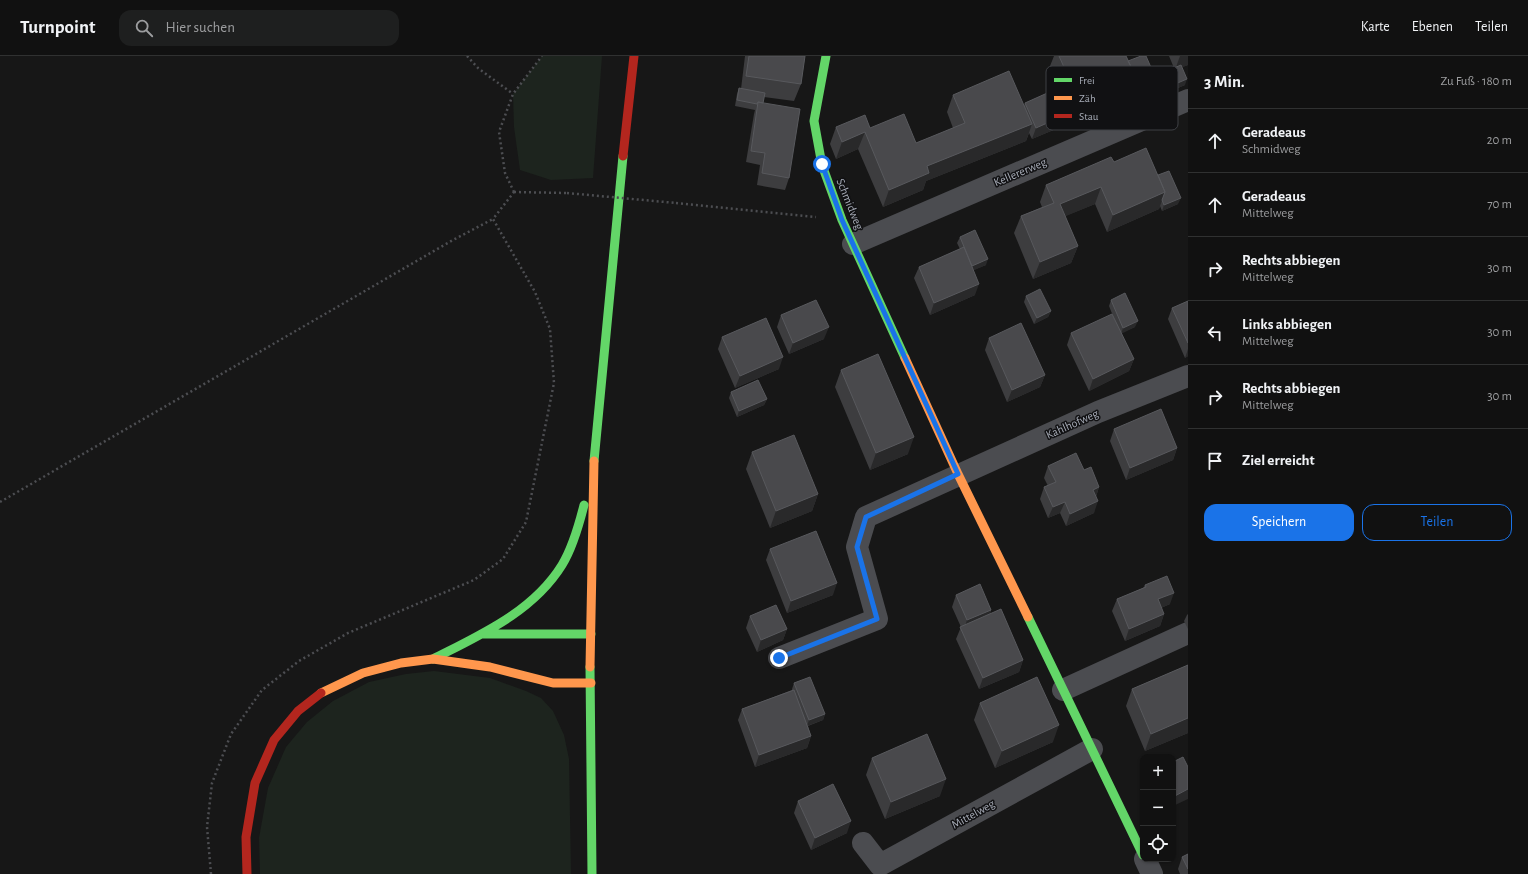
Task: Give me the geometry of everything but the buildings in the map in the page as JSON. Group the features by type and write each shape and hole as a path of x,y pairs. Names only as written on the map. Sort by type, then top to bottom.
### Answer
{"main road":[{"path":"592,874 591,634 593,470 618,199 634,56"},
{"name":"Schmidweg","path":"826,56 814,121 822,164 842,220 853,244"},
{"path":"853,244 958,474 1140,849"},
{"path":"433,659 502,623 525,606 546,587 562,565 577,533 593,470"},
{"path":"480,634 591,634"},
{"path":"247,874 246,836 255,783 274,740 298,711 324,691 363,672 401,663 433,659 490,667 553,683 591,683"}],"street":[{"name":"Kellererweg","path":"1178,104 1188,100"},
{"name":"Kellererweg","path":"853,244 1118,130"},
{"name":"Kahlhofweg","path":"958,474 1098,412 1188,376"},
{"path":"779,658 877,619 857,547 866,517 958,474"},
{"path":"1063,690 1188,633"},
{"name":"Mittelweg","path":"863,843 880,865 1092,748"},
{"path":"1146,862 1152,874"}],"path":[{"path":"467,56 478,68 513,94"},
{"path":"514,192 505,173 499,132 513,94 542,56"},
{"path":"514,192 567,193 842,220"},
{"path":"0,502 453,240 493,220 514,192"},
{"path":"211,874 207,827 212,783 230,734 262,690 299,661 348,633 474,580 503,559 526,522 554,383 550,329 535,292 493,220"}],"shaded area":[{"path":"542,56 602,56 593,178 551,180 520,170 514,127 513,94"},
{"path":"434,671 490,678 541,698 553,711 564,735 569,759 571,874 260,874 259,838 268,788 286,747 307,722 333,701 369,682 406,674"}],"traffic: fast":[{"path":"826,56 814,121 822,165 842,220 905,358"},
{"path":"594,461 623,156"},
{"path":"433,659 504,621 521,609 550,582 566,558 575,536 584,505"},
{"path":"1028,617 1140,849"},
{"path":"482,634 591,634"},
{"path":"590,667 592,874"}],"traffic: slow":[{"path":"905,358 958,474 1028,617"},
{"path":"590,667 594,461"},
{"path":"321,693 363,673 401,663 433,659 490,667 553,683 591,683"}],"traffic: jam":[{"path":"623,156 634,56"},
{"path":"247,874 246,837 255,783 274,740 298,711 321,693"}],"route":[{"path":"779,658 877,619 857,547 866,517 958,474 842,220 822,164"}]}
